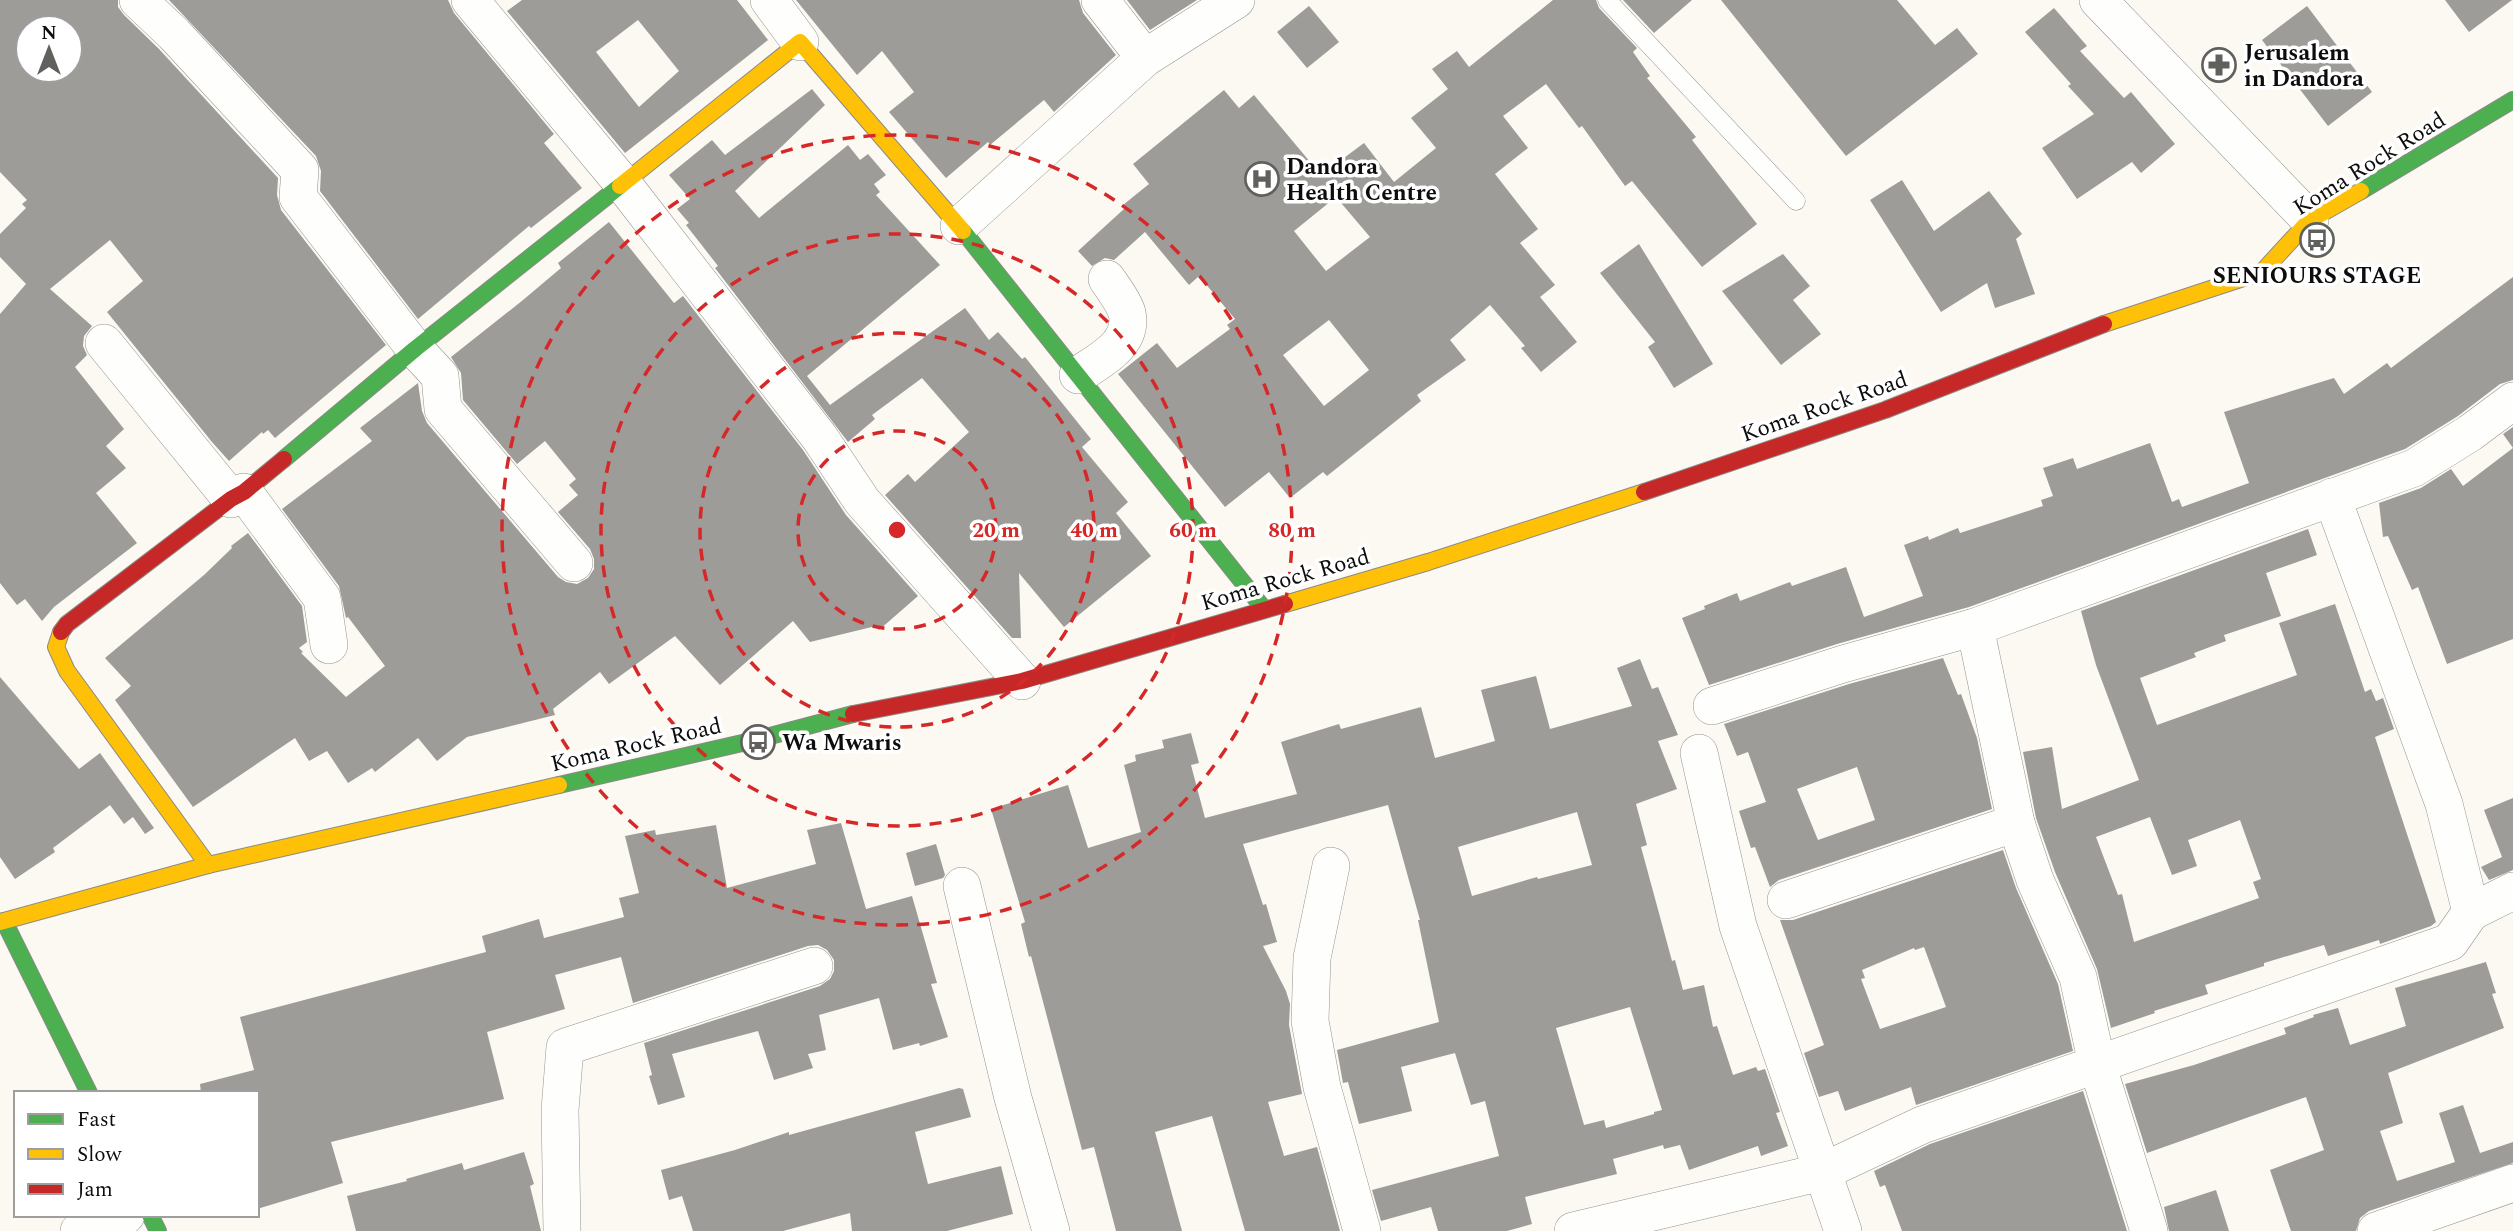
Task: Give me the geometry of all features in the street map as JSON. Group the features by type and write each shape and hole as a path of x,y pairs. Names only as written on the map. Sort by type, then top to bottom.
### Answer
{"main road":[{"path":"208,865 67,671 55,647 57,636 67,624 237,496 415,349 800,42 959,226 1264,609"},
{"name":"Koma Rock Road","path":"1,919 208,865 751,741 872,709 1022,681 1428,562 1609,505 1885,410 2116,320 2262,272 2310,220 2394,173 2513,100"},
{"path":"1,919 88,1091"}],"street":[{"path":"138,0 174,34 300,170 298,197 415,349 440,376 443,409 574,563"},
{"path":"470,0 623,184 820,438 862,501 1022,681"},
{"path":"769,0 800,42"},
{"path":"1100,0 1145,58"},
{"path":"959,226 1145,58 1236,0"},
{"path":"2098,0 2310,220"},
{"path":"1078,375 1115,349 1126,332 1127,312 1107,279"},
{"path":"104,343 322,598 329,645"},
{"path":"1712,706 1843,664 1976,627 2414,468 2470,433 2513,401"},
{"path":"2332,497 2444,804 2472,912"},
{"path":"1976,627 2016,823 2035,880 2078,976 2097,1064 2149,1231"},
{"path":"1699,753 1738,926 1843,1231"},
{"path":"1786,900 2016,823"},
{"path":"1331,866 1312,958 1310,1021 1322,1087 1362,1231"},
{"path":"962,887 1013,1098 1051,1231"},
{"path":"1573,1231 1822,1172 1922,1125 2450,942 2472,912 2513,891"},
{"path":"562,1231 560,1110 565,1047 814,966"},
{"path":"2376,1231 2513,1183"},
{"path":"79,1231 120,1217"}],"lane":[{"path":"1606,0 1796,201"}],"building":[{"path":"0,0 118,0 118,7 124,15 278,178 277,195 281,210 386,345 275,438 268,430 263,434 262,432 229,461 107,312 143,281 110,240 50,289 92,326 84,336 83,346 87,355 75,367 124,429 106,446 126,468 96,493 137,543 54,607 42,621 25,599 17,605 0,583 0,314 26,284 0,257 0,234 26,208 22,204 27,200 0,172"},
{"path":"169,0 448,0 454,13 554,134 544,143 582,188 531,228 529,226 418,319 320,191 321,171 316,156"},
{"path":"522,0 737,0 768,40 625,153 507,11","holes":["638,20 679,71 639,107 596,52"]},
{"path":"796,0 1079,0 1083,13 1116,55 1054,112 1044,100 946,178 889,112 914,92 882,51 857,75"},
{"path":"1127,0 1197,0 1150,30"},
{"path":"1553,0 1596,0 1599,8 1637,48 1633,52 1650,76 1647,78 1696,137 1692,140 1757,224 1702,267 1632,181 1625,186 1582,126 1579,128 1546,84 1503,116 1528,148 1495,174 1538,229 1520,243 1555,285 1540,297 1577,342 1541,372 1521,348 1525,346 1490,305 1450,340 1466,360 1417,395 1421,401 1327,476 1323,472 1290,498 1269,472 1225,507 1118,374 1157,343 1177,368 1230,329 1227,325 1235,319 1199,276 1189,285 1145,232 1114,260 1105,258 1092,266 1078,251 1125,208 1123,205 1149,184 1133,164 1224,90 1239,108 1254,95 1321,175 1364,143 1394,182 1436,148 1411,118 1448,89 1432,69 1457,51 1469,67","holes":["1336,197 1370,237 1326,271 1294,231","1329,320 1369,370 1324,406 1283,355"]},
{"path":"1623,0 1692,0 1654,33"},
{"path":"1721,0 1897,0 1935,45 1957,28 1978,54 1846,156"},
{"path":"2445,0 2512,0 2469,32"},
{"path":"1309,6 1339,42 1307,68 1277,32"},
{"path":"2307,6 2372,92 2328,126 2262,40"},
{"path":"2054,8 2087,46 2080,51 2124,98 2131,92 2175,144 2141,173 2132,162 2077,199 2042,148 2094,114 2025,32"},
{"path":"812,89 825,105 735,191 759,218 848,145 860,160 868,154 886,175 874,184 880,192 876,195 940,265 807,376 830,405 965,308 989,340 998,332 1022,359 1025,357 1091,439 1082,447 1128,502 1116,513 1151,556 1064,627 1019,573 1021,638 1012,638 885,495 908,474 915,482 969,432 922,378 872,415 875,419 848,442 715,268 718,266 677,209 690,199 669,175 712,140 725,155"},
{"path":"1902,180 1934,231 1989,191 2022,234 2016,239 2035,294 1995,308 1987,283 1941,312 1870,200"},
{"path":"609,222 674,303 683,296 803,450 846,515 918,596 879,630 876,626 810,642 793,621 720,685 675,636 609,684 600,672 553,709 555,715 467,737 437,761 418,738 375,772 372,768 348,783 327,751 309,761 295,738 193,807 115,700 131,686 105,658 204,575 231,546 248,533 302,606 307,642 299,648 303,652 301,653 346,697 385,666 348,617 346,618 339,586 282,509 372,441 360,428 418,383 422,411 427,423 558,577 577,584 588,578 594,569 590,549 558,512 578,495 569,485 576,479 545,441 517,464 463,400 461,373 451,357 561,268 558,263"},
{"path":"1639,244 1713,364 1674,388 1648,347 1655,342 1600,273"},
{"path":"1783,254 1810,286 1793,300 1821,334 1781,365 1722,291"},
{"path":"2513,277 2513,380 2500,384 2458,416 2405,449 1969,607 1837,644 1709,685 1682,618 1705,609 1704,606 1737,593 1740,601 1790,582 1792,586 1846,567 1864,617 1923,596 1904,545 1928,536 1929,540 1958,528 1960,533 2043,506 2041,500 2053,496 2043,468 2073,458 2077,469 2150,443 2172,502 2179,499 2182,507 2249,483 2224,412 2334,378 2344,394 2387,363 2391,368"},
{"path":"2513,427 2513,448 2503,434"},
{"path":"2513,448 2513,639 2447,664 2418,587 2412,590 2388,536 2383,537 2379,503 2421,488 2451,469 2463,486"},
{"path":"2308,529 2317,555 2266,573 2281,616 2224,635 2226,641 2194,653 2196,657 2140,678 2157,725 2297,675 2279,623 2335,604 2365,692 2371,689 2376,701 2383,698 2394,729 2375,737 2436,922 2380,944 2379,940 2328,956 2324,945 2264,963 2264,966 2205,985 2208,994 2111,1028 2097,969 2055,872 2036,818 2023,752 2052,747 2062,809 2139,780 2096,665 2081,611","holes":["2150,817 2172,875 2197,866 2188,840 2240,820 2261,879 2253,882 2259,898 2134,942 2122,894 2118,895 2096,837"]},
{"path":"1943,658 1958,695 1961,694 1977,738 1992,809 1779,880 1770,887 1755,847 1751,848 1739,811 1766,802 1748,752 1737,756 1724,724 1849,684","holes":["1857,767 1875,820 1818,840 1797,789"]},
{"path":"1640,659 1652,689 1658,687 1678,735 1658,741 1677,789 1636,804 1647,845 1641,847 1672,961 1675,960 1683,990 1704,985 1713,1027 1717,1026 1733,1075 1756,1067 1758,1071 1765,1069 1788,1146 1761,1156 1758,1146 1689,1170 1680,1145 1664,1149 1663,1145 1613,1159 1617,1174 1525,1197 1532,1224 1507,1231 1438,1231 1431,1207 1381,1221 1372,1190 1499,1156 1485,1101 1471,1105 1455,1053 1401,1067 1412,1111 1359,1124 1348,1082 1343,1083 1337,1050 1439,1022 1420,920 1388,805 1243,844 1277,942 1263,946 1290,1004 1289,1025 1302,1094 1268,1102 1284,1156 1317,1147 1340,1231 1245,1231 1212,1116 1155,1132 1182,1231 1116,1231 1094,1147 1082,1150 1031,956 1029,957 1021,924 1025,922 991,809 1068,785 1088,848 1141,832 1124,765 1136,761 1135,755 1164,748 1162,740 1191,733 1199,763 1191,765 1205,818 1297,794 1281,742 1339,724 1341,729 1421,707 1435,758 1495,741 1481,690 1536,676 1550,729 1632,706 1617,668","holes":["1577,812 1592,865 1538,879 1537,877 1472,896 1458,847","1630,1007 1662,1110 1606,1128 1604,1120 1584,1125 1556,1028"]},
{"path":"0,677 79,769 100,753 154,828 145,834 133,817 124,824 110,805 53,848 55,852 15,879 0,857"},
{"path":"2513,798 2513,870 2489,880 2481,867 2502,857 2484,810"},
{"path":"841,823 866,909 912,896 937,983 931,984 948,1037 920,1046 919,1043 893,1050 879,998 819,1015 826,1050 808,1054 813,1068 774,1080 758,1031 672,1054 685,1097 658,1105 649,1076 652,1075 644,1043 820,986 830,979 834,971 834,960 827,950 818,945 808,946 633,1003 621,957 555,975 565,1009 487,1032 504,1099 331,1142 343,1183 259,1208 259,1091 201,1091 200,1084 254,1070 240,1017 486,952 482,936 539,919 544,938 624,917 619,898 639,893 625,836 655,830 656,835 716,825 727,888 816,864 807,830"},
{"path":"936,844 945,875 943,878 915,886 906,853"},
{"path":"2003,850 2016,888 2058,984 2073,1051 1916,1105 1911,1087 1845,1111 1838,1091 1819,1097 1804,1053 1824,1045 1780,920 1793,920","holes":["1924,947 1946,1007 1880,1029 1861,979 1865,978 1862,970 1914,948"]},
{"path":"2486,962 2496,993 2492,994 2504,1028 2388,1073 2403,1123 2380,1131 2397,1181 2455,1162 2439,1113 2463,1105 2480,1153 2513,1142 2513,1163 2369,1211 2360,1218 2356,1231 2291,1231 2270,1170 2324,1150 2306,1097 2147,1153 2125,1084 2194,1065 2286,1034 2284,1028 2314,1017 2313,1015 2338,1008 2350,1045 2406,1026 2395,988"},
{"path":"963,1089 971,1117 915,1132 928,1184 1001,1166 1013,1214 947,1231 852,1231 850,1213 783,1231 693,1231 682,1196 669,1200 661,1170 789,1132 789,1135"},
{"path":"2083,1091 2127,1231 1902,1231 1885,1185 1880,1187 1874,1171 1930,1144"},
{"path":"524,1152 534,1184 530,1186 541,1231 356,1231 347,1196 407,1181 406,1179 462,1163 464,1170"},
{"path":"2216,1190 2229,1231 2169,1231 2164,1207"}],"traffic: fast":[{"path":"2361,191 2513,100"},
{"path":"284,459 415,349 620,186"},
{"path":"963,231 1264,609"},
{"path":"559,785 751,741 853,714"},
{"path":"4,921 88,1091"},
{"path":"151,1217 158,1231"}],"traffic: slow":[{"path":"620,186 800,42 963,231"},
{"path":"2104,324 2262,272 2310,220 2361,191"},
{"path":"1285,604 1428,562 1644,492"},
{"path":"61,632 56,647 67,671 208,865"},
{"path":"0,922 208,865 559,785"}],"traffic: jam":[{"path":"1644,492 1885,410 2104,324"},
{"path":"61,632 67,624 284,459"},
{"path":"853,714 1022,681 1285,604"}],"place":[{"name":"Jerusalem in Dandora","path":"2219,65"},
{"name":"Dandora Health Centre","path":"1262,179"},
{"name":"SENIOURS STAGE","path":"2317,240"},
{"name":"Wa Mwaris","path":"758,742"}]}
